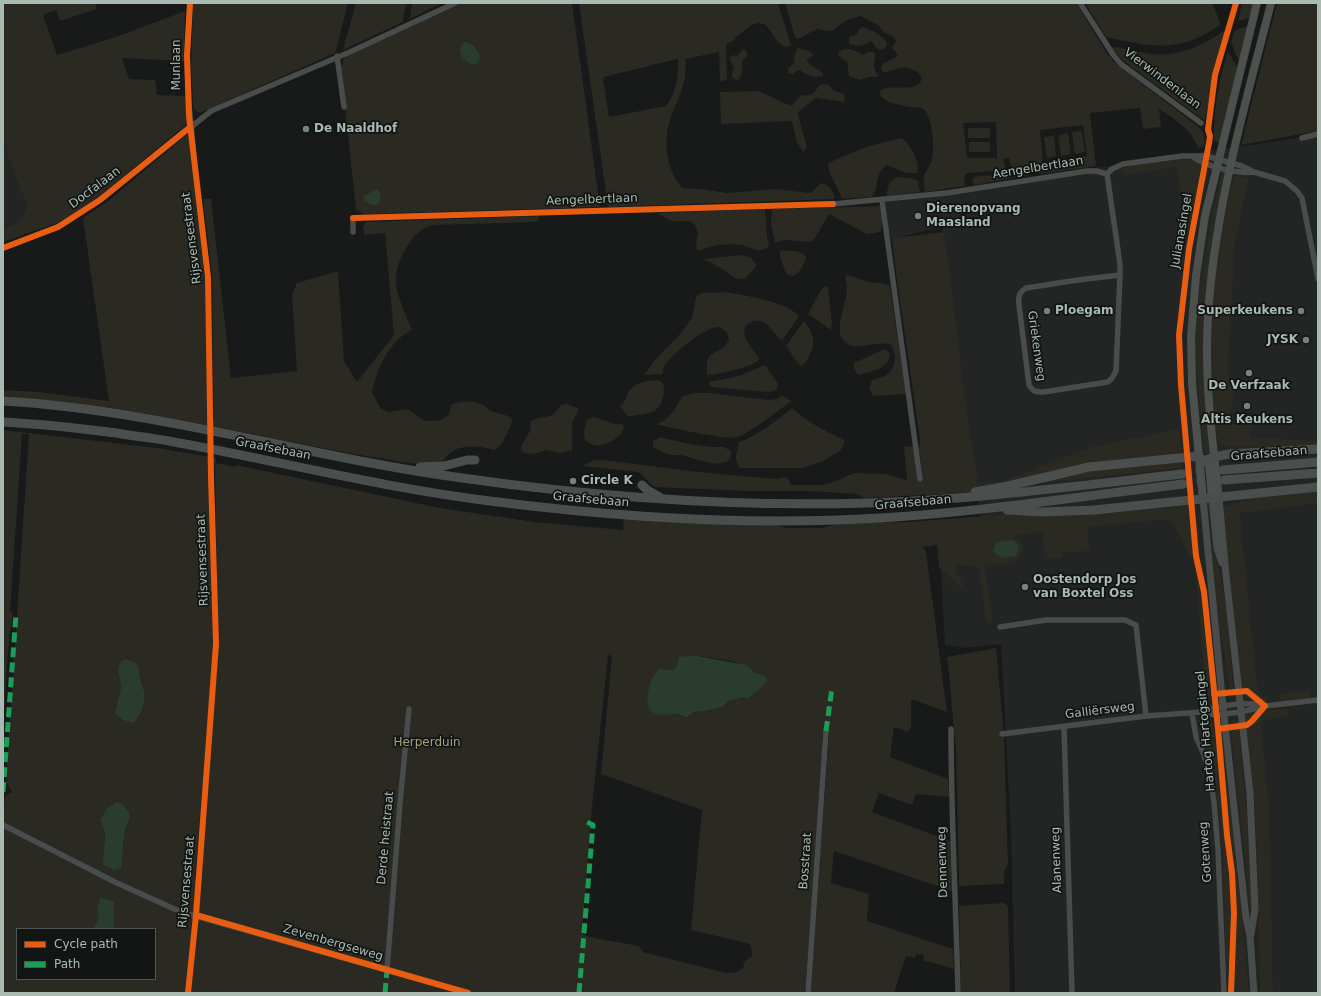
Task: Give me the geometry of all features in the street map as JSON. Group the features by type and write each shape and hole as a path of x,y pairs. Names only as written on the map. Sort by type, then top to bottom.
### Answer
{"main road":[{"name":"Julianasingel","path":"1211,498 1192,383 1191,337 1200,247 1205,216 1257,3"},
{"name":"Julianasingel","path":"1205,460 1208,318 1215,243 1230,166 1271,3"},
{"name":"Graafsebaan","path":"3,402 117,413 391,467 459,478 542,489 664,500 755,503 867,503 1019,493 1182,479 994,508 892,517 811,521 701,519 585,512 433,493 166,440 49,424 3,422"},
{"path":"948,498 1089,467 1205,460 1229,454 1318,449"},
{"path":"391,467 444,466 467,460 475,460"},
{"name":"Hartog Hartogsingel","path":"1205,460 1211,498"},
{"name":"Graafsebaan","path":"1223,470 1318,462"},
{"name":"Graafsebaan","path":"1224,480 1318,473"},
{"path":"642,485 664,500"},
{"path":"994,508 1043,512 1094,510 1318,487"}],"street":[{"name":"Munlaan","path":"190,3 187,56 190,127"},
{"name":"Docfalaan","path":"3,248 58,228 100,200 211,111 337,56 350,52 455,3"},
{"name":"Vierwindenlaan","path":"1080,3 1114,56 1121,64 1202,123"},
{"path":"337,56 344,107"},
{"name":"Rijsvensestraat","path":"190,127 196,178"},
{"path":"1302,138 1318,134"},
{"path":"1107,174 1112,169 1123,164 1182,156 1193,156 1205,163 1219,163 1230,166 1240,173 1254,172 1285,181 1298,191 1302,198 1318,279"},
{"name":"Aengelbertlaan","path":"833,204 962,191 1087,171 1096,171 1107,174"},
{"name":"Griekenweg","path":"1107,174 1120,264 1120,275 1116,371 1108,382 1044,392 1032,390 1029,385 1020,320 1018,298 1020,293 1026,288 1120,275"},
{"path":"882,200 920,479"},
{"path":"353,218 353,232"},
{"name":"Hartog Hartogsingel","path":"1211,498 1226,575 1250,794 1255,894 1255,909 1250,936"},
{"name":"Hartog Hartogsingel","path":"1211,498 1223,710 1246,918 1250,936 1254,993"},
{"path":"1000,627 1046,620 1125,620 1136,625 1146,716"},
{"name":"Galliërsweg","path":"1002,734 1146,716 1202,712 1216,715 1223,710 1318,700"},
{"name":"Derde heistraat","path":"387,970 409,709"},
{"name":"Gotenweg","path":"1192,713 1196,737 1204,755 1210,777 1214,802 1218,850 1224,993"},
{"name":"Alanenweg","path":"1064,726 1072,993"},
{"name":"Dennenweg","path":"951,729 951,796 954,842 958,993"},
{"name":"Bosstraat","path":"808,993 826,731"},
{"name":"Zevenbergseweg","path":"3,825 118,884 175,910 468,993"}],"shaded area":[{"path":"466,42 474,45 480,55 479,62 474,65 467,62 461,55 460,48 462,44"},
{"path":"1318,135 1318,993 1015,993 1011,833 1001,644 966,648 945,645 939,540 983,540 942,227 890,239 885,199"},
{"path":"3,143 27,207 19,222 3,228"},
{"path":"377,189 381,194 379,204 373,205 364,201 364,196"},
{"path":"1013,540 1019,547 1016,556 1002,558 993,551 995,545 998,543"},
{"path":"693,655 746,665 757,673 766,677 767,682 749,698 739,698 728,701 723,707 694,712 686,718 678,714 659,715 651,711 647,700 654,675 661,668 670,670 676,668 679,657"},
{"path":"124,659 133,662 138,666 145,694 142,710 133,723 123,720 115,713 121,687 118,669"},
{"path":"116,802 122,804 129,812 129,820 125,829 121,868 114,870 103,865 105,833 100,820 107,808"},
{"path":"100,897 114,902 114,928 94,928 99,919 97,910"}],"green space":[{"path":"3,3 95,3 97,9 60,21 56,10 43,15 57,55 116,37 185,11 184,61 122,58 129,79 155,80 157,95 186,96 188,123 100,196 80,210 57,223 3,242 3,228 19,222 27,207 3,143"},
{"path":"193,3 348,3 335,53 200,113 195,110 193,103 191,66"},
{"path":"356,3 406,3 403,22 343,50"},
{"path":"412,3 442,3 410,19"},
{"path":"459,3 572,3 600,207 364,214 356,210 341,68 344,58","holes":["472,43 478,51 469,64 461,54"]},
{"path":"579,3 778,3 791,45 786,47 779,43 768,28 762,23 752,25 734,38 735,40 726,44 727,80 720,81 719,52 685,59 686,72 683,85 670,119 668,130 668,160 671,170 682,188 728,193 775,189 809,193 821,183 831,188 835,199 608,207","holes":["678,60 676,84 672,96 666,106 609,117 603,79 604,77"]},
{"path":"785,3 1076,3 1106,52 1114,62 1201,129 1205,142 1203,147 1198,148 1187,130 1159,109 1161,127 1143,129 1140,108 1090,113 1096,166 1040,174 1027,169 1013,169 1009,158 1003,158 1006,170 967,173 964,177 965,186 925,192 924,176 931,163 933,154 932,132 928,117 922,108 891,103 885,100 879,92 884,89 894,87 914,86 919,84 922,79 919,73 906,68 898,68 885,73 881,70 882,64 898,55 892,48 896,41 892,36 885,33 878,25 861,16 847,20 833,30 828,31 817,29 798,39 795,37","holes":["996,122 997,158 967,158 963,123","1083,125 1087,156 1043,162 1040,130"]},
{"path":"1085,3 1212,3 1220,25 1191,41 1178,44 1164,46 1137,43 1106,37"},
{"path":"1242,3 1255,3 1251,17 1238,21"},
{"path":"1277,3 1318,3 1318,131 1241,145"},
{"path":"1249,26 1240,60 1237,57 1231,42 1235,30"},
{"path":"862,27 881,36 887,44 886,47 881,50 875,47 871,41 860,46 855,46 849,43 849,37 857,34 858,30"},
{"path":"1227,29 1214,74 1205,121 1129,65 1116,54 1111,47 1151,54 1171,54 1190,49 1208,41"},
{"path":"798,48 813,54 813,56 807,59 807,61 822,72 823,76 811,76 800,70 793,74 789,73 788,69 794,63 795,53"},
{"path":"742,49 745,50 747,55 742,61 741,75 738,80 736,80 732,77 734,68 729,58 733,55 738,56"},
{"path":"844,49 851,49 864,55 868,52 873,52 875,58 874,68 878,76 859,80 849,76 847,62 838,55 838,52"},
{"path":"1228,51 1238,69 1219,142 1214,141 1216,107 1219,84"},
{"path":"823,84 829,85 834,91 844,94 845,102 816,98 799,111 798,114 807,148 803,152 796,140 792,121 721,124 720,92 758,91 789,105 794,104 802,95 811,95 819,86"},
{"path":"968,128 990,128 990,138 968,138"},
{"path":"1082,131 1085,152 1075,154 1072,132"},
{"path":"189,133 204,258 209,419 214,420 212,275 203,199 211,199 231,378 297,371 292,294 297,283 338,271 344,361 357,382 394,335 385,233 364,235 363,227 366,222 539,216 538,221 533,222 432,225 419,232 413,238 408,244 400,260 396,276 398,294 412,330 397,341 385,356 377,374 372,392 380,408 388,412 407,409 425,421 438,421 446,417 449,414 452,404 460,402 479,403 492,411 511,418 512,423 501,445 494,450 477,447 460,448 450,453 439,464 416,464 340,452 142,414 3,396 3,390 39,392 109,401 83,218 107,202"},
{"path":"1068,133 1071,154 1061,156 1058,135"},
{"path":"1054,136 1056,156 1047,158 1044,137"},
{"path":"902,138 914,154 918,169 917,173 906,173 887,165 880,172 876,189 872,197 842,199 829,171 828,163 866,147"},
{"path":"969,142 990,142 990,152 969,152"},
{"path":"1177,159 1193,160 1204,165 1189,234 1176,167 1130,174 1126,174 1120,170 1130,166"},
{"path":"1222,171 1227,172 1213,230 1206,292 1203,372 1210,455 1204,453 1194,337 1203,266"},
{"path":"1029,175 974,185 972,180 974,177 978,176"},
{"path":"1234,176 1249,178 1235,242 1228,371 1229,382 1235,386 1233,404 1229,417 1234,424 1251,424 1250,437 1318,441 1318,446 1226,447 1217,441 1211,371 1211,310 1218,252"},
{"path":"898,177 918,181 920,192 887,196 889,184 892,180"},
{"path":"885,206 885,217 880,232 867,234 829,214 815,238 811,242 784,240 775,243 771,223 772,209"},
{"path":"765,209 769,245 766,249 758,250 742,245 731,244 713,246 697,251 696,242 698,233 692,222 672,221 658,213"},
{"path":"944,232 968,421 980,484 999,482 1091,447 1179,429 1183,465 1181,468 1048,482 964,493 864,498 857,494 810,491 747,491 654,487 640,473 637,472 583,466 594,460 603,460 698,472 777,479 787,477 791,485 823,485 837,481 854,473 885,474 907,480 904,447 913,446 918,481 923,481 919,449 920,440 892,238"},
{"path":"780,251 798,252 804,254 806,257 799,272 794,276 786,274 780,257"},
{"path":"742,255 751,258 757,265 745,279 735,278 718,266 704,259"},
{"path":"848,275 869,282 886,284 890,286 906,394 873,396 869,389 872,380 886,375 892,369 895,359 891,345 879,344 853,346 847,344 843,340 840,322 847,286 845,276"},
{"path":"825,286 828,288 832,322 831,330 808,314 821,290"},
{"path":"726,292 754,297 775,303 784,306 799,316 781,340 762,321 757,320 746,326 744,330 747,340 760,359 743,368 707,375 707,362 709,356 724,347 729,340 727,332 719,327 706,331 682,348 664,366 663,374 644,375 655,360 680,334 692,318 696,296 702,293"},
{"path":"804,321 812,333 813,347 805,363 801,366 786,346"},
{"path":"885,349 890,353 887,363 878,369 858,375 854,368 854,363"},
{"path":"765,365 778,384 774,391 767,392 720,388 712,387 709,384 709,382 739,376"},
{"path":"658,380 662,382 664,390 661,403 658,408 650,413 628,417 620,406 633,387 640,383"},
{"path":"695,393 710,393 768,400 777,399 782,395 791,401 756,426 734,438 707,435 654,424 668,418 683,396"},
{"path":"567,404 579,409 572,423 572,451 559,453 546,450 534,454 524,453 521,450 521,446 530,431 531,421 554,414 561,405"},
{"path":"792,408 817,426 844,440 844,444 840,451 821,462 803,468 740,468 736,459 739,442 760,432"},
{"path":"594,417 615,424 622,424 624,426 623,430 617,438 608,443 603,445 591,444 585,440 584,432 587,420"},
{"name":"Herperduin","path":"3,430 157,448 216,458 216,463 236,467 236,465 440,508 535,522 623,530 624,518 766,524 788,528 822,528 841,523 909,522 1022,513 1112,513 1190,506 1211,690 1207,703 1194,556 1191,558 1170,519 1087,527 1090,551 1062,553 1063,558 1045,559 1042,532 1014,535 1014,539 1022,543 1023,547 1021,553 1013,563 985,565 993,623 986,621 979,570 973,565 955,565 956,572 963,586 963,590 939,567 937,545 923,547 926,552 947,712 911,699 911,727 908,732 894,727 890,757 948,779 949,797 916,794 912,805 879,793 872,812 950,841 952,891 834,851 831,883 869,894 867,921 953,949 954,969 923,960 924,955 916,954 915,958 906,956 894,993 810,993 829,734 823,731 816,851 805,993 3,993 3,807 5,796 12,792 6,781 29,434 22,434 10,612 13,613 5,693 4,773","holes":["210,462 215,464 218,654 199,878 195,876 213,655","608,655 612,656 601,774 702,810 691,930 750,944 752,956 743,964 744,967 737,972 726,973 643,952 639,946 589,937 582,934 590,827","693,655 725,660 746,666 758,673 744,699 739,698 728,701 723,707 694,712 686,718 677,714 659,714 661,668 670,670 676,668 684,656","135,663 140,671 140,681 145,693 144,702 137,719 115,713 121,687 118,669","116,802 129,820 125,829 123,850 104,843 105,833 100,820 107,808"]},
{"path":"660,437 689,444 724,447 731,451 730,458 727,462 713,463 684,455 672,455 653,447 653,441"},
{"path":"1318,489 1318,503 1240,513 1258,695 1260,697 1266,697 1267,702 1253,702 1242,696 1222,508 1257,497"},
{"path":"1209,500 1210,520 1227,611 1234,701 1231,697 1218,618 1210,530 1205,501"},
{"path":"996,648 1004,736 1008,864 1004,871 1004,884 959,886 956,746 947,657"},
{"path":"1309,690 1310,698 1279,702 1279,694"},
{"path":"1289,709 1288,716 1263,720 1261,724 1269,803 1273,993 1260,993 1255,809 1245,716 1259,711"},
{"path":"1209,715 1213,724 1217,742 1219,778 1230,888 1231,950 1226,976 1223,854 1218,806 1212,771 1197,724 1198,719 1201,716"},
{"path":"1234,719 1238,722 1247,812 1252,901 1251,917 1230,724"},
{"path":"1220,721 1224,733 1249,993 1232,993 1235,950 1233,869 1221,766 1222,732"},
{"path":"1004,903 1008,906 1010,993 961,993 959,906"}],"tunnel":[{"path":"1182,474 1217,470"},
{"path":"1183,484 1209,481"}],"marked path":[{"path":"3,792 16,614"},
{"path":"826,731 832,688"},
{"path":"579,993 593,825 585,821"},
{"path":"385,993 387,970"}],"cycle path":[{"path":"188,993 196,915 216,644 211,477 208,277 189,116 187,56 190,3"},
{"path":"1231,993 1234,913 1232,873 1227,835 1204,592 1196,556 1181,385 1179,335 1189,249 1210,136 1208,130 1215,75 1236,3"},
{"path":"3,248 58,227 100,200 190,127"},
{"path":"353,218 833,204"},
{"path":"1214,694 1247,691 1265,706 1247,725 1218,729"},
{"path":"196,915 468,993"}],"place":[{"name":"De Naaldhof","path":"306,129"},
{"name":"Dierenopvang Maasland","path":"918,216"},
{"name":"Ploegam","path":"1047,311"},
{"name":"Superkeukens","path":"1301,311"},
{"name":"JYSK","path":"1306,340"},
{"name":"De Verfzaak","path":"1249,373"},
{"name":"Altis Keukens","path":"1247,406"},
{"name":"Circle K","path":"573,481"},
{"name":"Oostendorp Jos van Boxtel Oss","path":"1025,587"}]}
